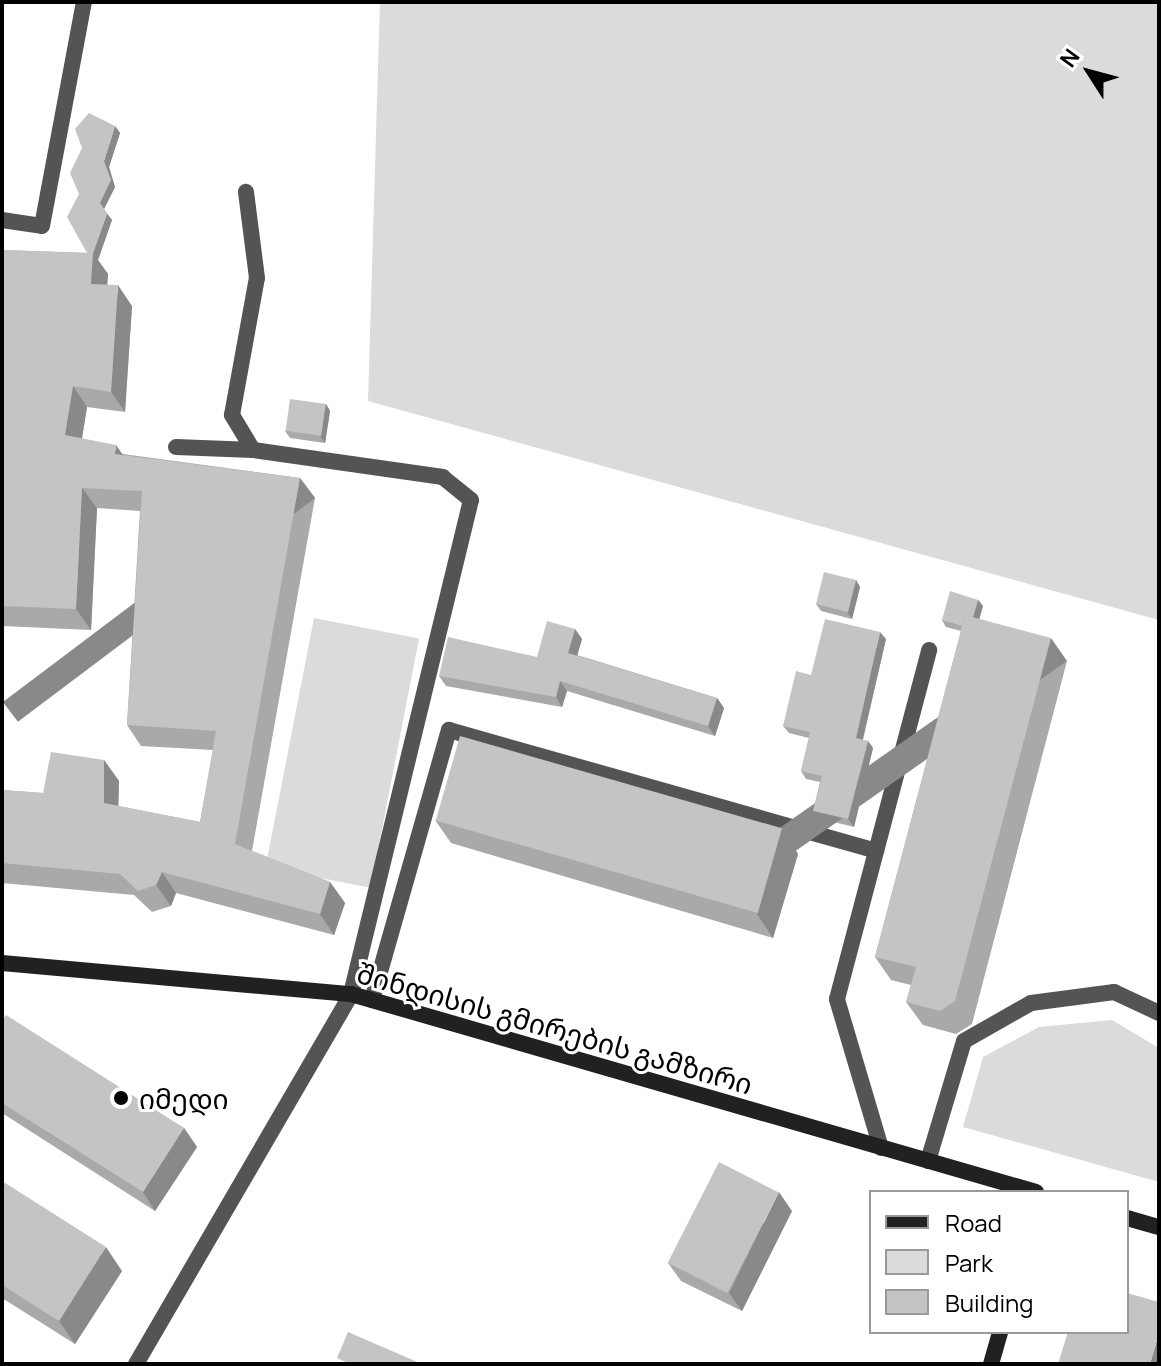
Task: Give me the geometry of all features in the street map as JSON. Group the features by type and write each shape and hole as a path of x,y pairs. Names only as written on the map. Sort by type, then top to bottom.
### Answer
{"main road":[{"name":"შინდისის გმირების გამზირი","path":"2,963 351,994 1029,1190"},
{"path":"1129,1219 1159,1227"},
{"path":"991,1364 999,1334"}],"lane":[{"path":"2,220 42,226 84,2"},
{"path":"246,192 257,278 232,415 253,450"},
{"path":"136,1364 351,994 471,500 443,477 253,450 176,447"},
{"path":"881,1148 837,999 929,650"},
{"path":"372,1000 449,730 876,851"},
{"path":"928,1161 964,1041 1031,1003 1114,992 1159,1013"}],"green space":[{"path":"380,2 1159,2 1159,620 368,401"},
{"path":"314,618 419,638 371,888 266,867"},
{"path":"1112,1020 1159,1048 1159,1182 963,1127 983,1057 1039,1027"}],"building":[{"path":"89,113 115,126 104,161 111,180 100,203 107,214 93,253 87,253 67,217 79,194 70,173 82,148 75,129"},
{"path":"2,250 93,253 91,284 118,285 111,392 73,386 65,435 116,445 115,454 300,478 235,844 330,882 320,914 162,872 156,885 138,891 120,874 2,863 2,790 43,793 51,752 104,760 104,803 200,822 216,731 127,725 142,491 82,488 76,609 2,606"},
{"path":"290,399 326,404 321,436 286,431"},
{"path":"824,572 856,580 848,612 816,604"},
{"path":"950,591 978,600 973,617 965,615 962,626 942,620"},
{"path":"965,615 1051,638 955,1001 940,1011 906,1002 916,967 875,957"},
{"path":"825,619 880,632 856,738 868,741 848,819 813,811 822,776 801,771 810,732 783,726 796,671 811,675"},
{"path":"547,621 575,629 568,653 717,698 708,726 560,681 556,697 439,676 448,637 537,657"},
{"path":"460,736 782,828 758,913 436,821"},
{"path":"6,1015 184,1128 143,1192 2,1103 2,1021"},
{"path":"719,1162 779,1192 727,1293 668,1263"},
{"path":"2,1181 106,1247 59,1321 2,1285"},
{"path":"1129,1294 1159,1302 1159,1333 1150,1364 1058,1364 1067,1334 1129,1334"},
{"path":"348,1332 422,1364 350,1364 337,1358"}],"place":[{"name":"იმედი","path":"121,1098"}]}
